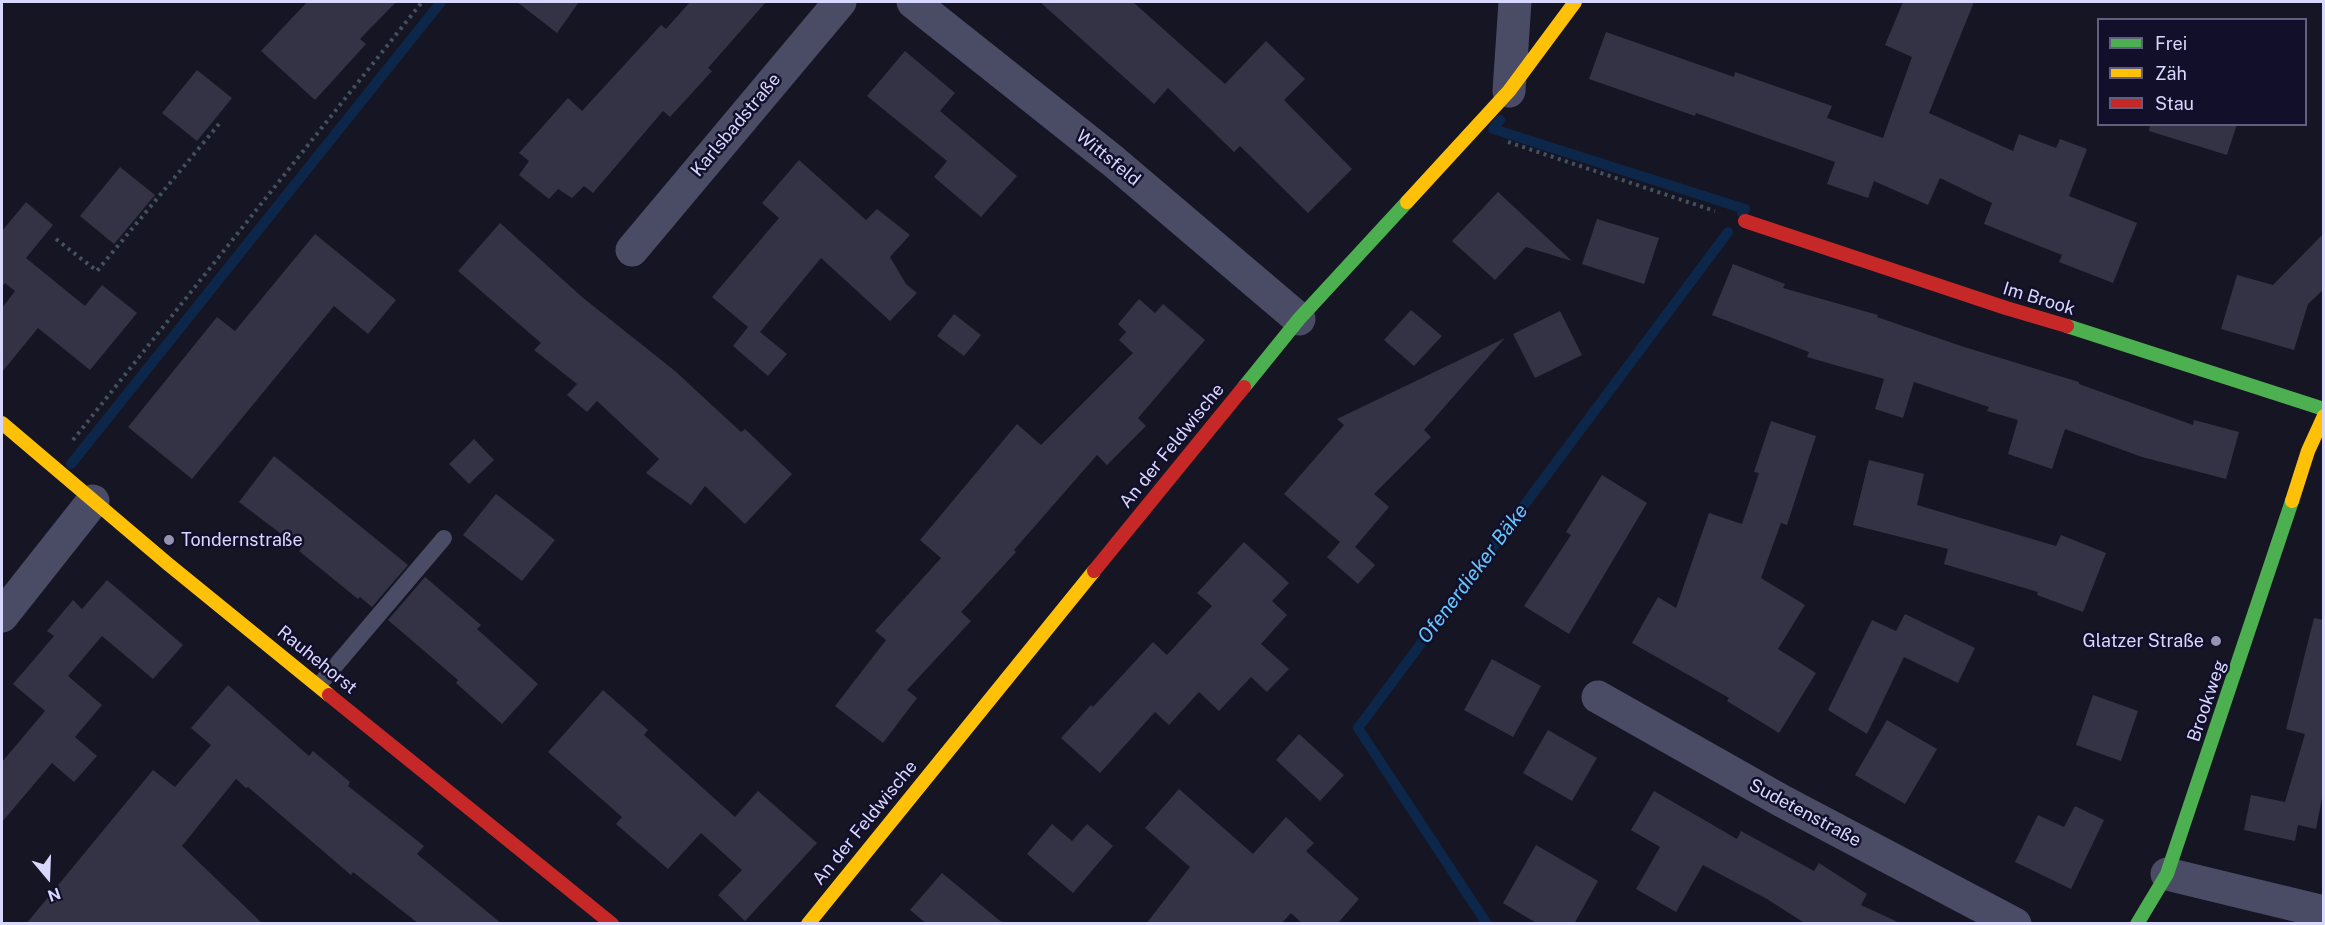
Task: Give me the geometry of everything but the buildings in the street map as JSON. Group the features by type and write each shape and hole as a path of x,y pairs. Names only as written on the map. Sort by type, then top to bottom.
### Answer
{"street":[{"name":"Karlsbadstraße","path":"632,250 840,2"},
{"name":"Wittsfeld","path":"913,2 1113,161 1299,319"},
{"path":"1509,91 1515,2"},
{"name":"An der Feldwische","path":"808,924 1299,319 1509,91 1575,2"},
{"name":"Im Brook","path":"1744,221 1994,304 2120,342 2324,409"},
{"name":"Brookweg","path":"2137,924 2167,874 2308,451 2324,416"},
{"name":"Rauhehorst","path":"2,423 168,564 612,924"},
{"path":"2,616 93,501"},
{"name":"Sudetenstraße","path":"1598,697 1812,817 2015,924"},
{"path":"2167,874 2324,912"}],"lane":[{"path":"319,685 444,538"}],"path":[{"path":"69,446 422,2"},
{"path":"56,239 97,271 219,124"},
{"path":"1473,131 1744,221"}],"waterway":[{"path":"71,464 441,2"},
{"name":"Ofenerdieker Bäke","path":"1500,120 1493,129 1745,209 1742,213"},
{"name":"Ofenerdieker Bäke","path":"1487,924 1358,728 1728,232"}],"traffic: fast":[{"path":"1244,387 1299,319 1407,202"},
{"path":"2067,326 2324,409"},
{"path":"2137,924 2167,874 2292,501"}],"traffic: slow":[{"path":"1407,202 1509,91 1575,2"},
{"path":"2292,501 2308,451 2324,416"},
{"path":"2,423 168,564 329,695"},
{"path":"808,924 1094,571"}],"traffic: jam":[{"path":"1745,221 2067,326"},
{"path":"1094,571 1244,387"},
{"path":"329,695 612,924"}],"place":[{"name":"Tondernstraße","path":"169,540"},
{"name":"Glatzer Straße","path":"2216,641"}]}
